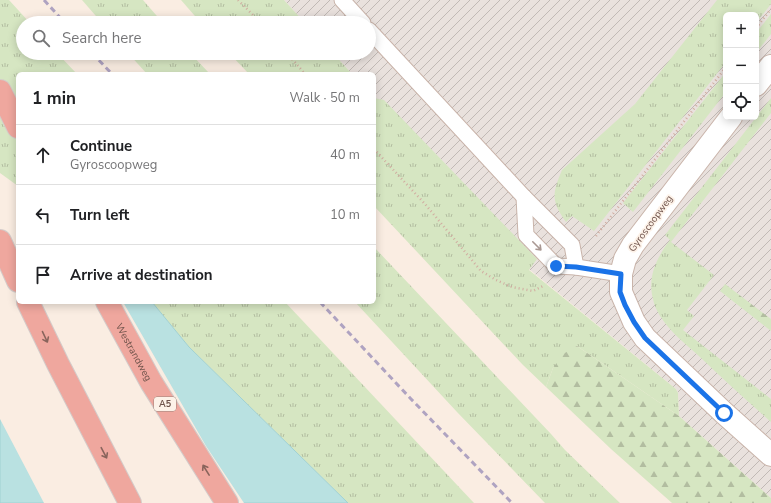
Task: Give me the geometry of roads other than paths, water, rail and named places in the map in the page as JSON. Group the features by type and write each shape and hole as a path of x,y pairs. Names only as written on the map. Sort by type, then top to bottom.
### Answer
{"highway":[{"path":"0,91 16,123"},
{"path":"0,241 16,277"},
{"path":"29,304 58,364 130,503"},
{"name":"Westrandweg","path":"108,304 151,382 227,503"}],"street":[{"path":"757,84 771,66"},
{"name":"Gyroscoopweg","path":"729,120 633,245 625,259 621,274 620,292 634,322 645,338 724,413 771,455"}],"lane":[{"path":"342,0 357,16"},
{"path":"376,38 524,197 572,245 576,267"},
{"path":"524,197 526,235 556,266 576,267 621,274"}],"water":[{"path":"0,175 16,288 16,304 154,304 189,347 348,503 0,503"}],"railway":[{"path":"44,0 59,16"},
{"path":"99,60 110,72"},
{"path":"322,304 512,503"}]}
